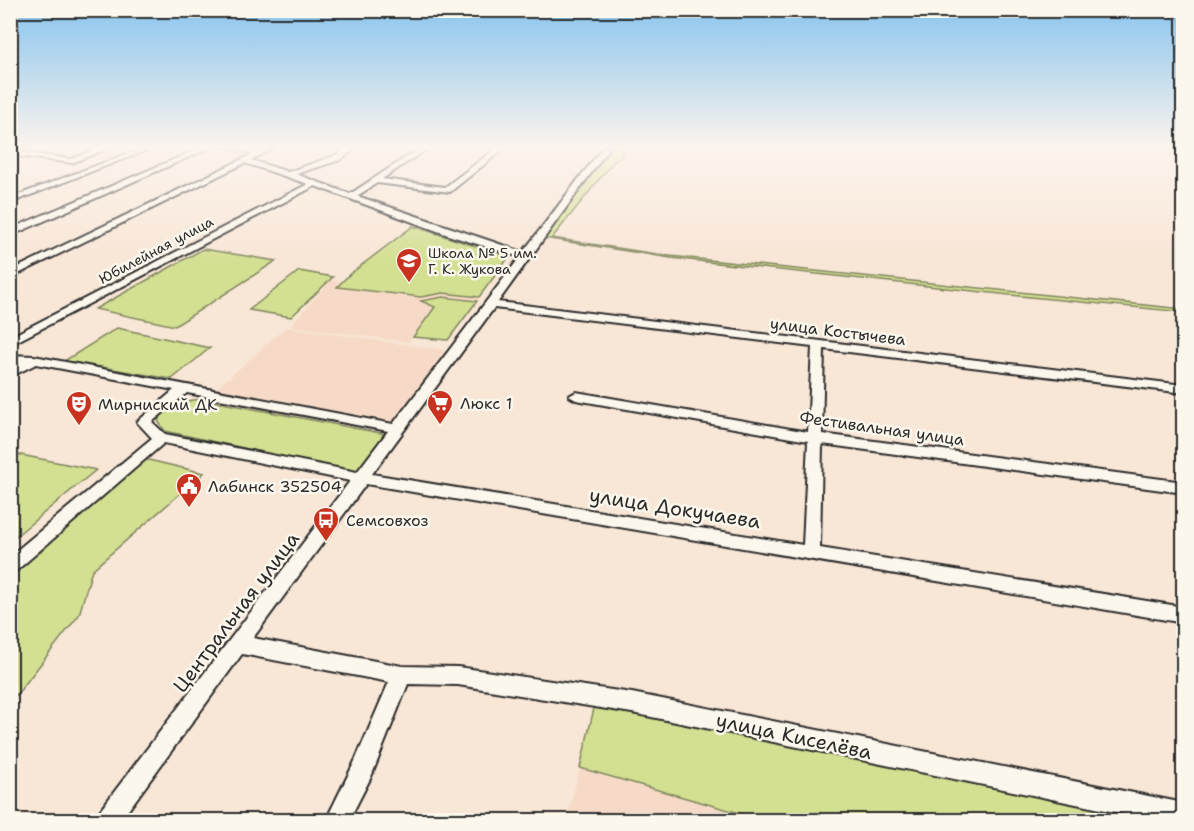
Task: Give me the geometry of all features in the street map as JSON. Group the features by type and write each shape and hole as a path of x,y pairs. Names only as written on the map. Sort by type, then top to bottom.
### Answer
{"street":[{"path":"10,201 51,186"},
{"path":"10,232 118,186"},
{"path":"10,274 191,186"},
{"name":"Юбилейная улица","path":"10,342 311,186"},
{"path":"324,186 467,239 525,256"},
{"path":"352,196 368,186"},
{"path":"413,186 447,190 452,186"},
{"name":"Центральная улица","path":"107,820 578,186"},
{"path":"10,190 32,193"},
{"name":"улица Костычева","path":"488,304 1184,389"},
{"path":"811,552 818,345"},
{"path":"10,359 34,360 399,429"},
{"path":"10,373 34,360"},
{"path":"10,566 161,438 144,422 184,389"},
{"name":"Фестивальная улица","path":"576,396 815,438 1184,489"},
{"name":"улица Докучаева","path":"161,438 362,478 1184,615"},
{"name":"улица Киселёва","path":"237,644 402,675 458,676 632,703 1184,815"},
{"path":"337,820 363,769 402,675"}],"shaded area":[{"name":"Школа № 5 им. Г. К. Жукова","path":"413,226 509,257 448,340 413,337 408,342 290,326 331,280 343,282"},
{"path":"286,327 449,351 394,424 214,391"},
{"path":"580,768 764,820 566,820"}],"green space":[{"path":"582,186 594,186 552,238 670,256 1183,309 1183,312 671,258 543,238"},
{"path":"413,226 509,257 479,297 443,293 421,297 337,287 350,274"},
{"path":"203,249 276,261 175,326 95,309"},
{"path":"299,271 333,277 291,317 249,310"},
{"path":"443,297 477,301 448,340 413,337 435,307 421,301"},
{"path":"117,328 210,348 172,379 64,361"},
{"path":"201,399 386,434 359,473 165,431 158,421 161,415 171,407 182,402"},
{"path":"11,453 96,470 11,540"},
{"path":"140,458 204,473 92,570 79,615 11,702 11,570"},
{"path":"595,704 630,709 1163,820 764,820 580,768"}],"place":[{"name":"Школа № 5 им. Г. К. Жукова","path":"409,284"},
{"name":"Люкс 1","path":"440,426"},
{"name":"Мирниский ДК","path":"79,427"},
{"name":"Лабинск 352504","path":"189,509"},
{"name":"Семсовхоз","path":"326,543"}]}
